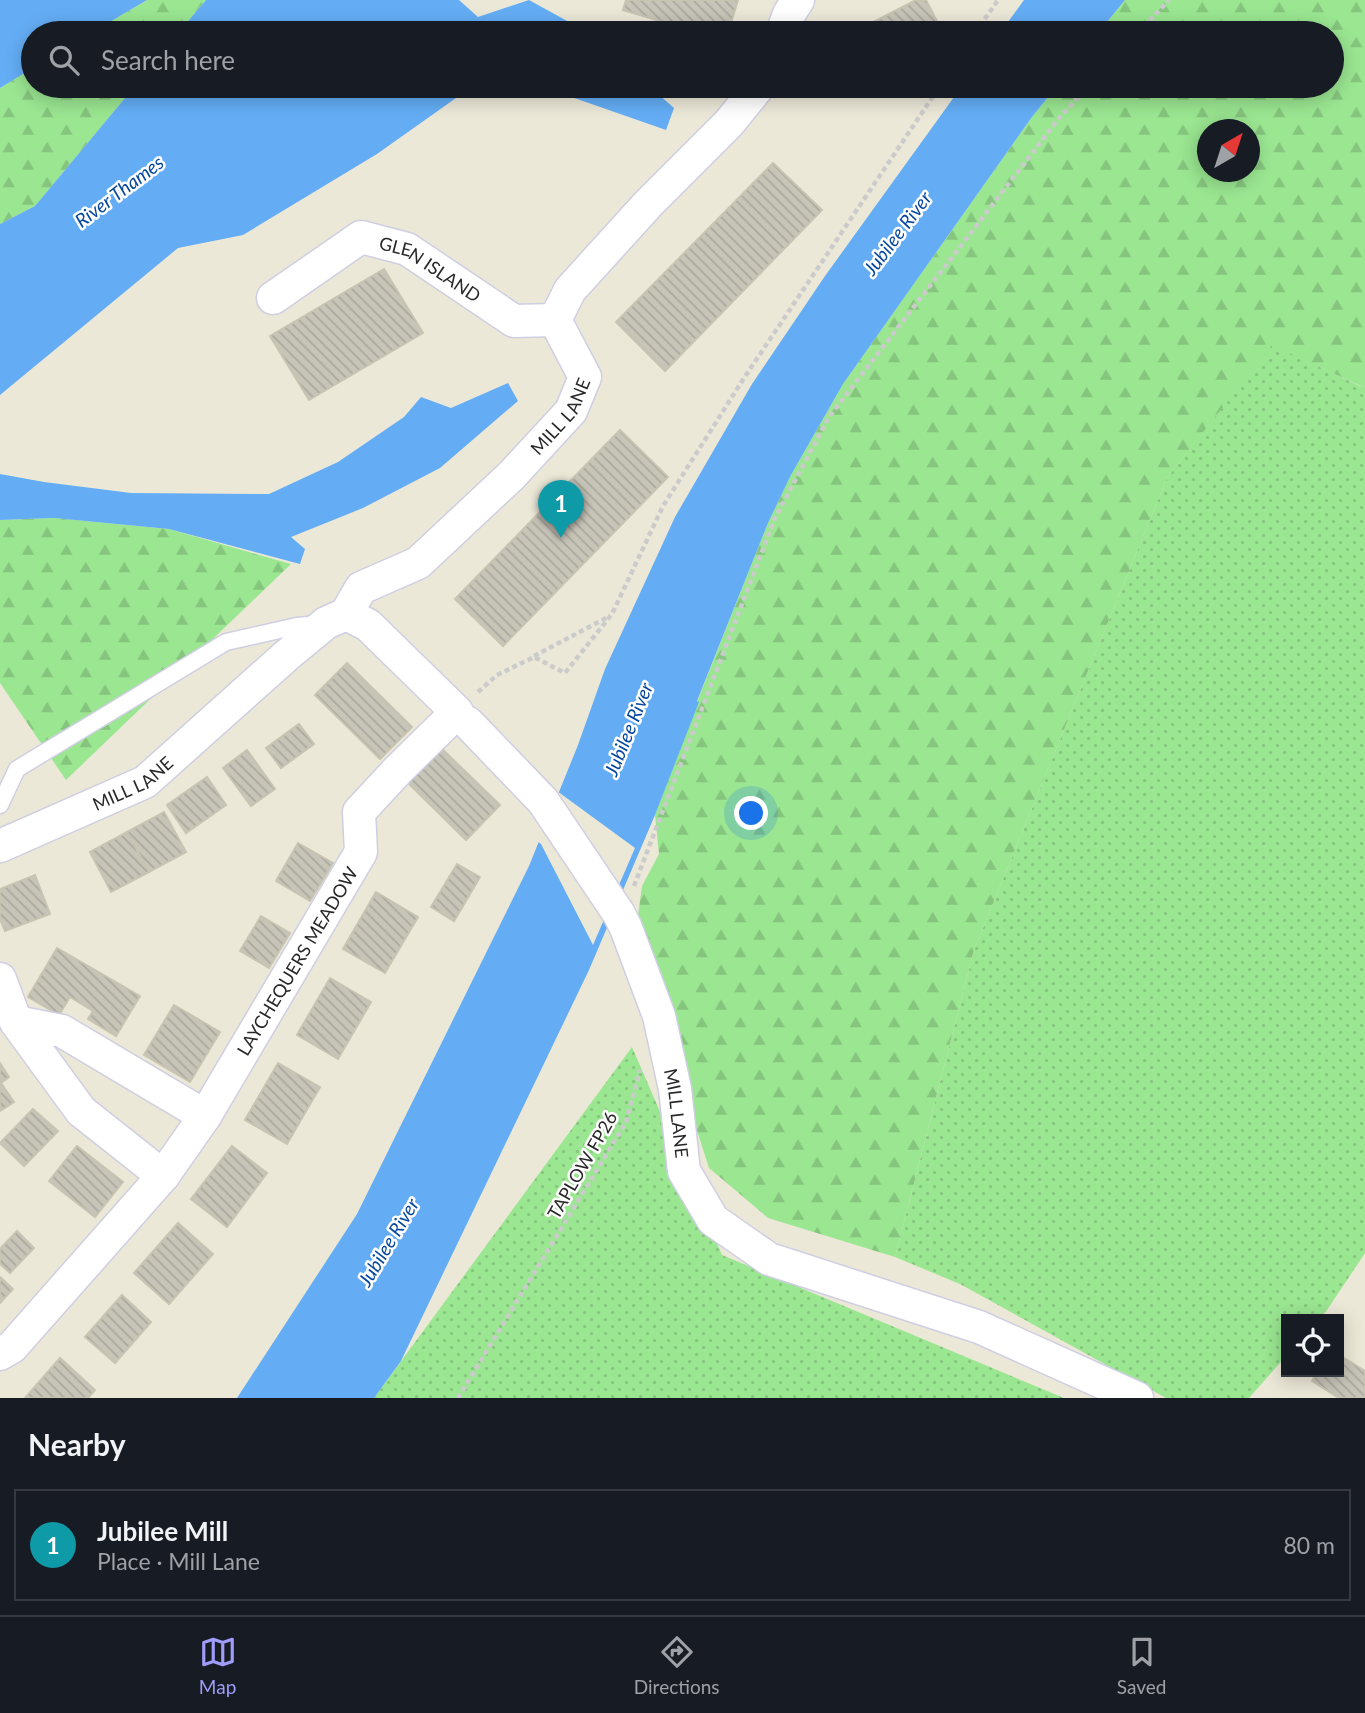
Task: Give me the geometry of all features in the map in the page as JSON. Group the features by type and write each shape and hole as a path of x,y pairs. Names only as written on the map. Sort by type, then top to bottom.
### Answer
{"street":[{"path":"786,21 798,0"},
{"path":"555,320 570,290 648,204 729,123 749,98"},
{"name":"GLEN ISLAND","path":"273,298 361,237 407,249 514,321 555,320"},
{"name":"MILL LANE","path":"0,846 145,782 286,656 336,619 361,588 418,563 512,475 571,411 585,377 555,320"},
{"name":"MILL LANE","path":"336,619 368,625 463,718 543,802 620,916 659,1016 675,1089 684,1171 713,1220 769,1259 979,1328 1138,1398"},
{"name":"LAYCHEQUERS MEADOW","path":"0,1354 12,1347 163,1176 205,1116 361,852 359,812 397,771 463,718"},
{"path":"0,979 16,1022 81,1111 163,1176"},
{"path":"16,1022 62,1031 205,1116"}],"lane":[{"path":"0,805 17,769 226,642 336,619"}],"path":[{"path":"983,21 998,0"},
{"path":"1149,21 1169,0"},
{"path":"534,657 565,673 612,614 663,506 744,378 932,98"},
{"path":"620,916 775,518 829,417 1060,117 1078,98"},
{"path":"463,718 497,675 612,614"},
{"name":"TAPLOW FP26","path":"458,1398 626,1122 642,1065"}],"green space":[{"path":"147,0 206,0 188,21 111,21"},
{"path":"1125,0 1365,0 1365,385 1363,387 1272,345 1167,478 974,950 895,1257 768,1218 709,1168 669,1043 637,923 642,886 659,854 655,815 697,702 768,523 791,475 843,384 1047,98 1344,98 1344,21 1108,21"},
{"path":"21,75 21,98 125,98 35,206 0,224 0,88"},
{"path":"1272,344 1362,387 1365,385 1365,1253 1323,1314 1281,1314 1281,1362 1249,1398 1166,1398 960,1284 895,1257 974,950 1167,478"},
{"path":"54,518 169,529 291,564 66,780 0,683 0,520"},
{"path":"632,1047 722,1255 1064,1398 374,1398"}],"water":[{"path":"0,0 147,0 111,21 21,21 21,75 0,88"},
{"path":"206,0 459,0 478,17 529,0 567,21 188,21"},
{"path":"1024,0 1125,0 1108,21 1009,21"},
{"name":"River Thames","path":"125,98 456,98 377,154 243,235 178,248 0,395 0,224 35,206"},
{"path":"574,98 663,98 674,108 666,130"},
{"name":"Jubilee River","path":"953,98 1047,98 843,384 791,475 768,523 655,815 589,970 401,1361 374,1398 237,1398 357,1214 529,866 578,745 605,669 675,517 752,384 825,276"},
{"path":"508,383 518,401 440,468 363,508 291,537 305,549 300,564 169,529 54,518 0,520 0,474 131,493 269,494 338,462 404,417 421,397 451,408"}],"pier":[{"path":"557,791 635,848 593,945 541,844 536,840"}],"building":[{"path":"626,0 738,0 732,21 660,21 623,10"},
{"path":"916,0 926,0 937,21 875,21"},
{"path":"773,163 822,210 665,371 616,322"},
{"path":"384,269 423,333 309,400 270,336"},
{"path":"620,430 668,477 503,646 455,599"},
{"path":"347,663 412,727 380,759 315,695"},
{"path":"299,724 314,744 281,768 266,748"},
{"path":"437,744 500,805 466,840 403,778"},
{"path":"247,750 275,789 251,806 223,768"},
{"path":"207,777 226,805 186,833 167,805"},
{"path":"164,812 186,852 149,872 127,832"},
{"path":"127,832 149,872 111,892 90,852"},
{"path":"298,843 333,863 310,901 276,881"},
{"path":"457,864 480,877 454,921 431,907"},
{"path":"35,875 50,914 5,931 0,919 0,889"},
{"path":"376,892 418,917 385,973 343,949"},
{"path":"261,916 290,933 269,968 240,951"},
{"path":"57,948 140,996 116,1036 88,1019 93,1011 70,997 59,1015 28,997"},
{"path":"330,978 371,1002 338,1059 297,1035"},
{"path":"174,1005 220,1032 190,1082 144,1055"},
{"path":"0,1063 9,1077 1,1083 14,1102 0,1111"},
{"path":"278,1063 320,1087 287,1144 245,1120"},
{"path":"33,1109 58,1131 24,1166 0,1143"},
{"path":"77,1146 123,1182 95,1217 49,1181"},
{"path":"232,1146 267,1173 227,1227 191,1199"},
{"path":"178,1223 213,1254 169,1304 134,1273"},
{"path":"17,1231 34,1248 10,1273 0,1264 0,1249"},
{"path":"0,1277 13,1289 0,1303"},
{"path":"122,1295 151,1322 115,1363 85,1337"},
{"path":"60,1358 95,1390 88,1398 25,1398"},
{"path":"1344,1358 1365,1371 1365,1398 1339,1398 1312,1381 1314,1377 1344,1377"}],"place":[{"name":"Jubilee Mill","path":"561,538"}]}
